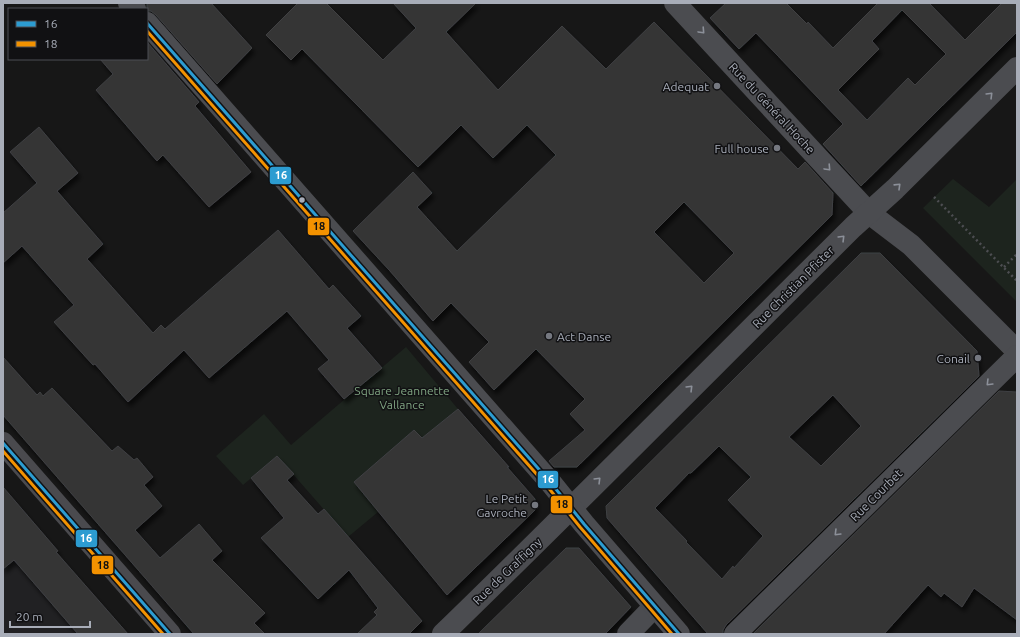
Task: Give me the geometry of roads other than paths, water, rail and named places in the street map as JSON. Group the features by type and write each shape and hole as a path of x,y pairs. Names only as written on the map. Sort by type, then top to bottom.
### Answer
{"main road":[{"path":"3,443 170,634"}],"street":[{"name":"Rue du Général Hoche","path":"675,3 869,213 911,245 1017,351"},
{"path":"148,24 551,483 654,607 679,634"},
{"name":"Rue Christian Pfister","path":"571,508 847,232 869,213 1017,68"},
{"name":"Rue Courbet","path":"735,634 1017,356"},
{"name":"Rue de Graffigny","path":"443,634 571,508"},
{"path":"628,634 654,607"}],"place":[{"name":"Adequat","path":"717,86"},
{"name":"Full house","path":"777,148"},
{"name":"Act Danse","path":"549,336"},
{"name":"Conail","path":"978,358"},
{"name":"Le Petit Gavroche","path":"535,505"}],"park label":[{"name":"Square Jeannette Vallance","path":"402,397"}]}
